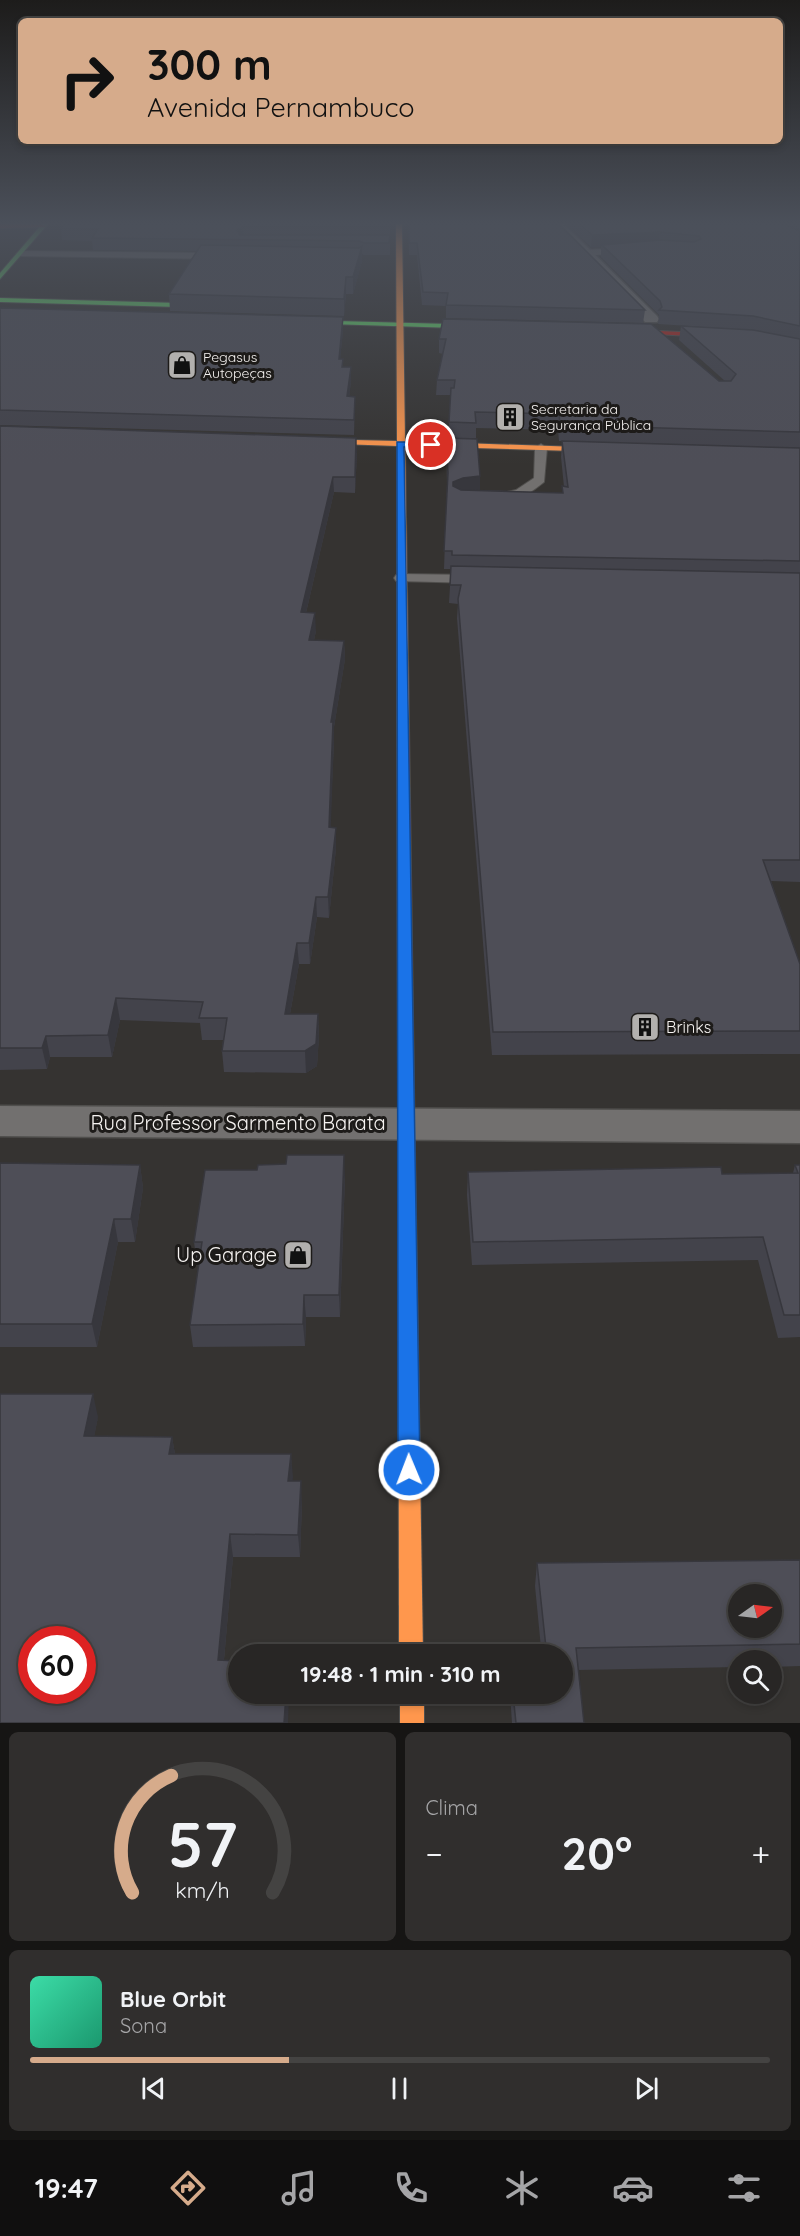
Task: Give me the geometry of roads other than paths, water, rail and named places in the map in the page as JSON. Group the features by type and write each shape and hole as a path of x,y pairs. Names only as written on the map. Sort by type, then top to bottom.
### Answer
{"main road":[{"path":"164,304 223,306"},
{"path":"395,304 401,578 411,1644"},
{"path":"294,308 340,309"},
{"path":"284,321 395,315 490,314"},
{"path":"395,315 504,327"},
{"path":"59,316 213,320"},
{"path":"605,317 800,344"},
{"path":"597,329 653,325 764,325"},
{"path":"295,441 624,451"},
{"path":"412,1704 412,1723"}],"street":[{"path":"634,304 681,353"},
{"name":"Rua Professor Sarmento Barata","path":"0,1121 800,1127"}],"lane":[{"path":"481,499 512,497 534,485 540,479 541,448"},
{"path":"401,578 495,579"}],"place":[{"name":"Pegasus Autopeças","path":"182,365"},
{"name":"Secretaria da Segurança Pública","path":"510,417"},
{"name":"Brinks","path":"645,1027"},
{"name":"Up Garage","path":"298,1255"}]}
